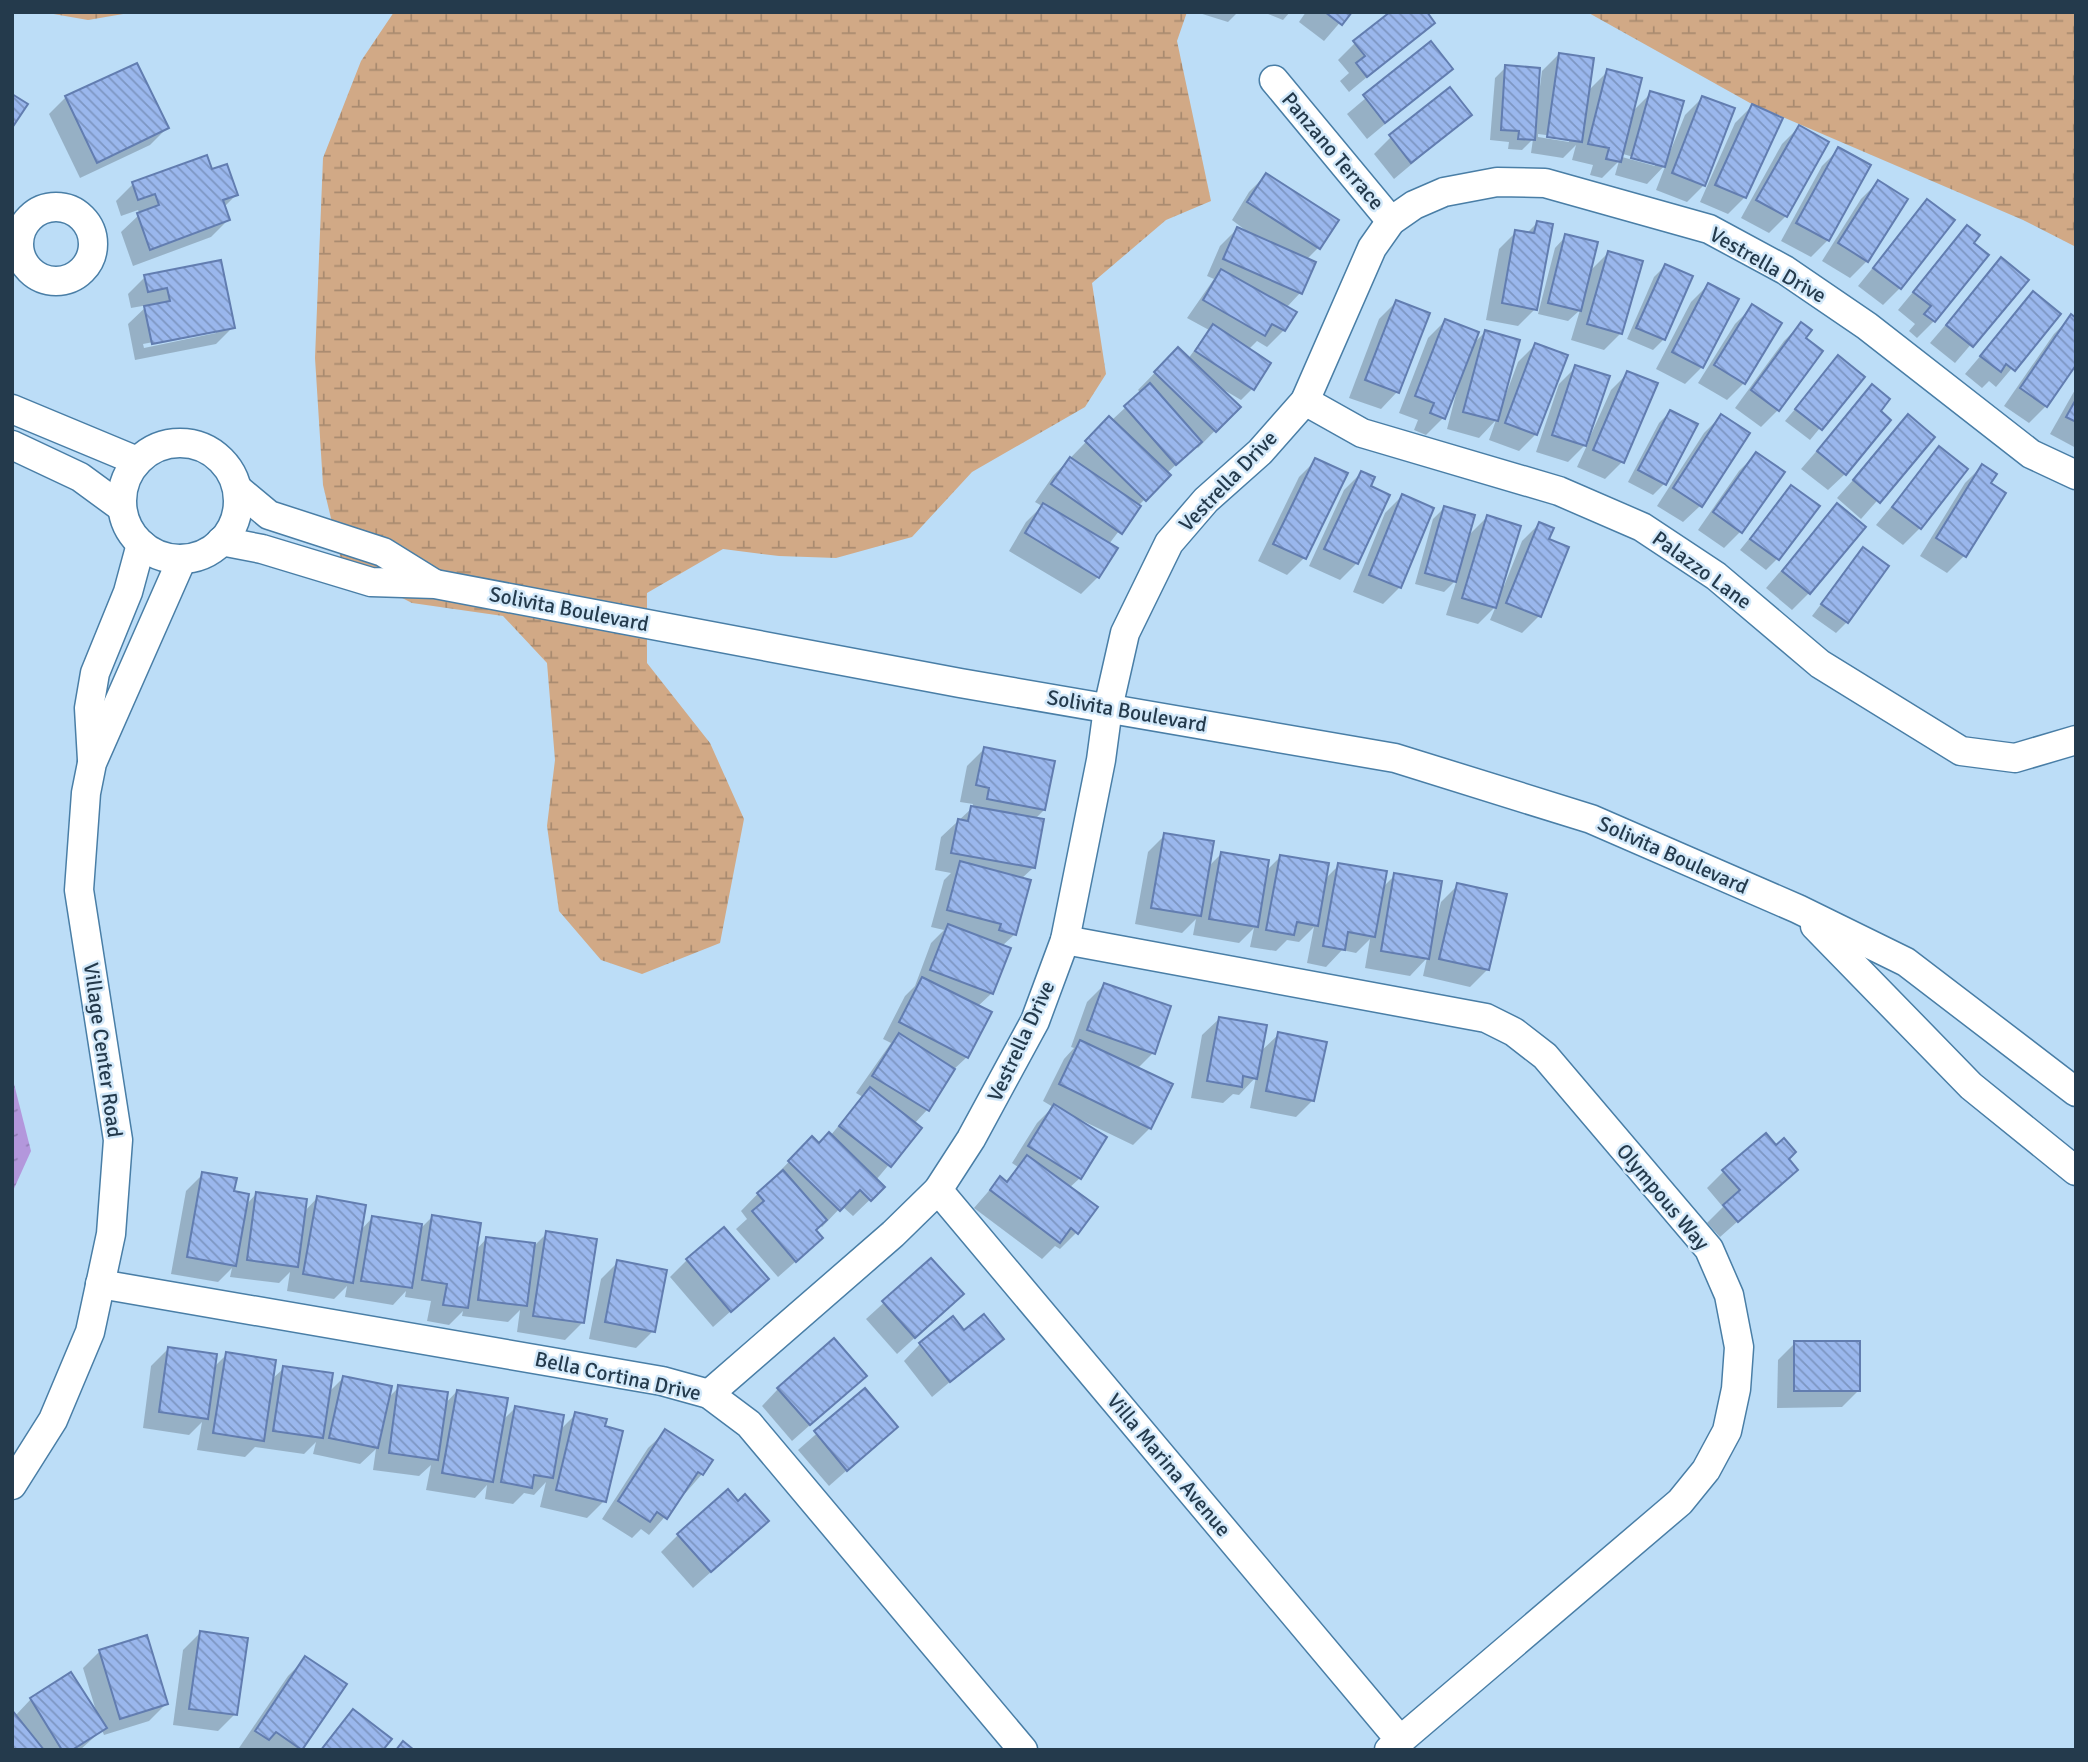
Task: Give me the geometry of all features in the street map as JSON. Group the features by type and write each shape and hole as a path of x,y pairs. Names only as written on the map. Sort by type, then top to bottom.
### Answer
{"street":[{"name":"Panzano Terrace","path":"1274,80 1391,221"},
{"name":"Vestrella Drive","path":"709,1394 862,1262 937,1190 996,1097 1035,1021 1065,940 1101,760 1108,708 1125,633 1169,543 1206,500 1260,452 1305,401 1356,279 1391,221 1414,205 1444,192 1497,182 1533,183 1603,197 1709,229 1785,270 1867,326 2031,453 2076,475"},
{"name":"Palazzo Lane","path":"1305,401 1362,433 1559,491 1642,527 1716,576 1821,664 1961,751 2015,758 2076,740"},
{"path":"12,409 137,461"},
{"path":"196,444 217,455 232,473 239,490 236,518 220,541 199,556 182,559 150,553 126,522 121,507 124,487 137,461 161,445 196,444"},
{"path":"12,445 80,477 121,507"},
{"name":"Solivita Boulevard","path":"239,490 269,515 383,552 435,584"},
{"name":"Solivita Boulevard","path":"220,541 262,549 371,582 435,584 1395,758 1591,819 1798,909 1906,962 2076,1092"},
{"name":"Village Center Road","path":"92,763 89,708 95,673 128,592 141,544"},
{"name":"Village Center Road","path":"12,1485 53,1420 90,1332 111,1234 118,1140 79,890 86,793 92,763 182,559"},
{"name":"Solivita Boulevard","path":"1798,909 1971,1086 2076,1171"},
{"name":"Olympous Way","path":"1065,940 1486,1018 1514,1032 1545,1056 1709,1249 1729,1295 1740,1347 1737,1389 1727,1431 1706,1470 1680,1502 1395,1745"},
{"name":"Villa Marina Avenue","path":"937,1190 1395,1745"},
{"name":"Bella Cortina Drive","path":"100,1284 649,1379 709,1394 748,1424 1023,1750"}],"green space":[{"path":"42,12 135,12 88,20"},
{"path":"394,12 1187,12 1177,41 1211,201 1166,220 1092,283 1106,374 1085,407 972,472 912,537 836,558 779,556 723,549 647,593 647,663 710,743 744,819 720,943 642,974 601,960 559,911 547,826 555,760 547,663 503,616 412,603 343,568 323,485 315,358 323,158 361,61"},
{"path":"1587,12 2076,12 2076,247 2023,220 1750,103"}],"water":[{"path":"12,1076 31,1151 12,1193"}],"building":[{"path":"1325,12 1352,12 1342,25"},
{"path":"1390,12 1427,12 1435,23 1367,77 1356,63 1365,56 1353,41"},
{"path":"1431,41 1453,69 1385,123 1363,95"},
{"path":"1559,53 1594,58 1582,142 1547,137"},
{"path":"137,63 169,128 97,163 65,96"},
{"path":"1505,65 1540,68 1535,140 1518,139 1519,131 1501,130"},
{"path":"1607,69 1642,78 1621,162 1606,159 1609,148 1588,144"},
{"path":"1450,87 1472,115 1411,163 1389,135"},
{"path":"1650,91 1684,101 1665,167 1631,158"},
{"path":"12,94 28,104 12,128"},
{"path":"1702,96 1735,108 1705,186 1672,173"},
{"path":"1752,104 1783,118 1746,198 1715,185"},
{"path":"1799,125 1829,142 1787,217 1756,200"},
{"path":"1838,147 1871,165 1829,241 1796,223"},
{"path":"207,155 212,169 227,164 238,195 223,200 230,220 150,250 137,213 159,205 155,194 138,200 132,182"},
{"path":"1266,173 1339,220 1320,249 1247,202"},
{"path":"1878,180 1908,199 1868,262 1838,243"},
{"path":"1927,199 1955,220 1901,289 1873,268"},
{"path":"1537,221 1553,224 1537,310 1502,303 1515,230 1534,233"},
{"path":"1967,225 1980,235 1974,243 1989,255 1935,322 1924,314 1931,306 1913,292"},
{"path":"1237,227 1316,262 1302,294 1223,259"},
{"path":"1565,234 1598,242 1581,311 1548,303"},
{"path":"1608,251 1643,261 1622,334 1587,324"},
{"path":"2001,257 2029,280 1973,347 1946,325"},
{"path":"221,260 235,328 152,344 144,306 170,301 167,288 148,292 144,275"},
{"path":"1665,264 1693,276 1665,340 1636,328"},
{"path":"1221,269 1297,312 1285,331 1272,324 1265,336 1203,300"},
{"path":"1708,283 1739,299 1703,368 1672,352"},
{"path":"2033,291 2061,314 2015,371 2006,364 2001,372 1980,356"},
{"path":"1396,300 1430,313 1399,393 1365,380"},
{"path":"1752,304 1782,323 1745,384 1714,365"},
{"path":"2071,314 2076,318 2076,365 2047,407 2020,388"},
{"path":"1445,319 1479,332 1445,419 1430,413 1434,403 1415,396"},
{"path":"1801,322 1812,330 1806,338 1823,351 1779,411 1751,390"},
{"path":"1213,324 1271,363 1254,390 1195,351"},
{"path":"1485,330 1520,340 1498,421 1463,412"},
{"path":"1535,343 1568,355 1537,435 1505,423"},
{"path":"1178,347 1241,407 1216,432 1154,372"},
{"path":"1838,355 1865,377 1822,430 1795,409"},
{"path":"1575,365 1610,376 1586,446 1552,435"},
{"path":"1627,371 1658,383 1624,463 1593,450"},
{"path":"1150,383 1202,442 1176,465 1124,406"},
{"path":"1872,384 1890,399 1881,411 1891,420 1846,475 1817,451"},
{"path":"2076,399 2076,422 2066,417"},
{"path":"1670,410 1698,424 1666,485 1638,470"},
{"path":"1721,414 1750,433 1702,507 1673,488"},
{"path":"1908,414 1935,437 1880,503 1853,480"},
{"path":"1109,416 1171,475 1146,501 1085,441"},
{"path":"1939,446 1968,469 1921,529 1892,507"},
{"path":"1756,452 1785,472 1742,533 1713,512"},
{"path":"1070,457 1141,506 1122,534 1051,484"},
{"path":"1315,458 1348,473 1306,559 1273,544"},
{"path":"1982,464 1997,474 1991,483 2006,493 1966,557 1936,538"},
{"path":"1361,471 1375,477 1371,486 1390,495 1358,564 1324,549"},
{"path":"1791,485 1820,506 1779,560 1750,539"},
{"path":"1402,494 1434,508 1401,588 1369,575"},
{"path":"1043,503 1118,548 1099,578 1025,533"},
{"path":"1837,503 1866,527 1810,594 1782,571"},
{"path":"1444,506 1475,515 1456,582 1425,573"},
{"path":"1487,515 1521,526 1496,608 1462,598"},
{"path":"1539,522 1554,528 1549,539 1569,547 1541,617 1506,603"},
{"path":"1863,547 1889,566 1848,623 1821,604"},
{"path":"984,747 1055,761 1045,810 987,799 989,788 976,785"},
{"path":"971,806 1044,819 1035,868 951,853 958,819 968,821"},
{"path":"1164,833 1214,841 1201,916 1151,908"},
{"path":"1221,852 1269,860 1258,927 1209,919"},
{"path":"1280,855 1329,863 1318,926 1297,922 1294,935 1266,930"},
{"path":"960,861 1031,880 1016,935 999,930 1001,924 947,910"},
{"path":"1338,863 1387,871 1375,937 1348,932 1345,950 1323,946"},
{"path":"1394,873 1442,881 1429,959 1381,951"},
{"path":"1457,883 1507,894 1489,970 1439,959"},
{"path":"948,924 1011,948 993,994 930,970"},
{"path":"922,977 992,1012 968,1058 899,1022"},
{"path":"1104,983 1171,1006 1155,1054 1087,1030"},
{"path":"1219,1017 1267,1025 1257,1079 1243,1076 1242,1087 1207,1081"},
{"path":"1278,1032 1327,1042 1314,1101 1266,1091"},
{"path":"899,1033 955,1069 929,1111 872,1076"},
{"path":"1080,1040 1173,1084 1151,1129 1059,1084"},
{"path":"870,1087 922,1128 891,1167 839,1126"},
{"path":"1054,1104 1107,1137 1081,1179 1028,1146"},
{"path":"829,1132 885,1187 871,1201 860,1190 840,1211 788,1161 812,1136 819,1143"},
{"path":"1766,1133 1776,1145 1784,1138 1796,1152 1789,1159 1798,1170 1738,1222 1723,1205 1740,1190 1722,1170"},
{"path":"1027,1155 1098,1207 1078,1234 1071,1228 1060,1243 990,1190 1000,1176 1007,1182"},
{"path":"783,1170 827,1220 816,1230 823,1238 796,1262 752,1211 764,1201 757,1193"},
{"path":"202,1172 237,1178 234,1191 249,1194 236,1266 187,1257"},
{"path":"256,1192 307,1199 298,1267 247,1260"},
{"path":"317,1196 366,1205 353,1283 303,1274"},
{"path":"432,1215 481,1223 468,1308 443,1305 447,1284 422,1280"},
{"path":"372,1216 422,1224 412,1288 361,1281"},
{"path":"724,1227 769,1279 731,1312 686,1259"},
{"path":"546,1231 597,1239 584,1323 533,1316"},
{"path":"486,1237 535,1243 527,1306 478,1300"},
{"path":"931,1258 964,1294 915,1338 882,1301"},
{"path":"617,1260 667,1270 655,1332 605,1322"},
{"path":"984,1314 1004,1339 950,1382 919,1343 953,1316 964,1330"},
{"path":"834,1338 867,1376 810,1425 777,1388"},
{"path":"1794,1341 1860,1341 1860,1391 1794,1391"},
{"path":"168,1347 217,1354 208,1419 159,1412"},
{"path":"226,1352 276,1360 264,1441 213,1433"},
{"path":"283,1366 333,1373 323,1438 273,1431"},
{"path":"343,1376 392,1386 378,1448 329,1438"},
{"path":"398,1385 448,1392 438,1460 389,1453"},
{"path":"865,1388 898,1427 847,1471 814,1431"},
{"path":"457,1390 508,1398 493,1482 442,1473"},
{"path":"515,1406 564,1415 553,1478 534,1475 532,1488 501,1482"},
{"path":"575,1412 607,1419 605,1426 623,1431 606,1502 556,1490"},
{"path":"665,1429 713,1460 703,1475 698,1472 667,1519 657,1512 650,1522 618,1501"},
{"path":"728,1489 738,1501 745,1494 769,1521 711,1572 677,1534"},
{"path":"200,1631 248,1638 237,1715 189,1709"},
{"path":"147,1635 168,1704 120,1719 99,1650"},
{"path":"305,1656 347,1684 302,1750 276,1732 269,1740 255,1731"},
{"path":"71,1672 107,1728 72,1750 62,1750 30,1698"},
{"path":"353,1709 392,1739 383,1750 321,1750"},
{"path":"12,1710 44,1750 12,1750"},
{"path":"403,1741 414,1750 396,1750"}]}
